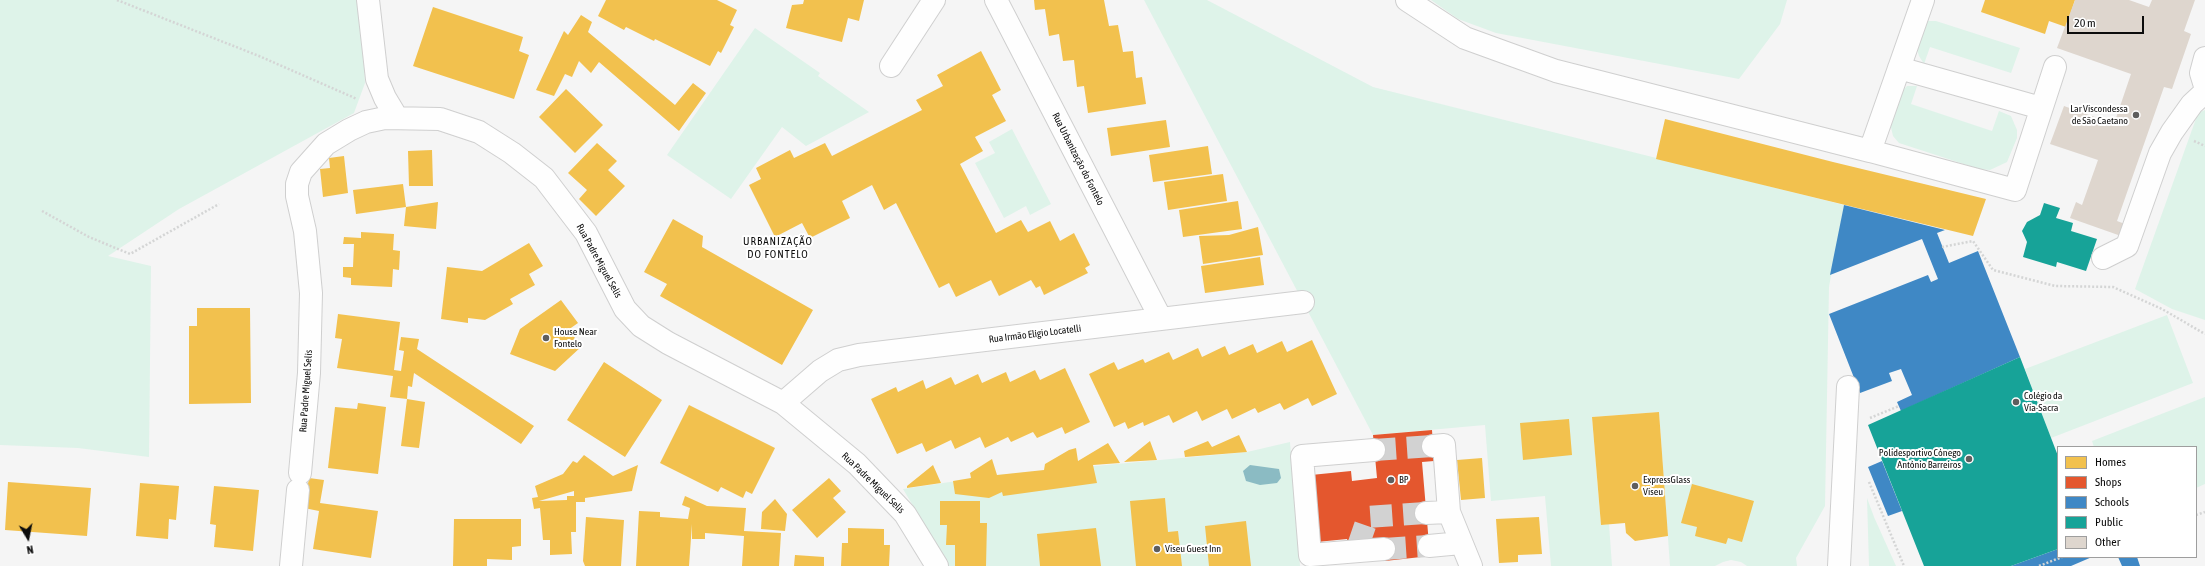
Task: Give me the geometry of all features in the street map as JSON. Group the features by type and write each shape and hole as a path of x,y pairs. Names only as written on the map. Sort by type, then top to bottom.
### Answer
{"street":[{"path":"368,0 377,78 385,98 397,118"},
{"path":"891,66 934,0"},
{"name":"Rua Urbanização do Fontelo","path":"996,0 1161,319"},
{"path":"1407,0 1465,38 1556,71 1870,151 2014,190 2055,67"},
{"path":"1870,151 1924,0"},
{"path":"2205,58 2201,73 2205,86"},
{"path":"1899,68 2041,108"},
{"path":"2103,258 2126,246 2160,153 2172,132 2192,104 2205,92"},
{"name":"Rua Padre Miguel Selis","path":"291,566 309,373 311,293 305,231 297,196 297,184 300,172 326,144 366,122 385,118 440,119 479,132 512,153 544,178 586,233 625,309 641,326 668,343 783,403 857,464 905,514 937,566"},
{"name":"Rua Irmão Elígio Locatelli","path":"783,403 820,371 838,360 859,355 1303,302"},
{"path":"1840,566 1848,388"},
{"path":"1433,446 1444,445 1449,512 1471,566"},
{"path":"1374,450 1302,456 1310,555 1354,554 1384,549"},
{"path":"1426,513 1449,512"},
{"path":"1429,546 1461,543"}],"path":[{"path":"117,0 260,56 359,100"},
{"path":"42,211 89,237 130,254 219,204"},
{"path":"1942,247 1973,242 1993,270 2055,286 2113,288 2162,309 2205,334"},
{"path":"1866,476 1904,566"},
{"path":"2039,566 2059,558"}],"green space":[{"path":"0,0 357,0 362,22 365,83 354,113 179,209 108,256 151,266 149,457 78,448 0,445"},
{"path":"1144,0 1207,0 1373,87 1844,205 1829,287 1825,506 1796,558 1797,566 1747,566 1741,562 1731,560 1715,566 1670,566 1659,412 1592,417 1601,525 1609,524 1612,566 1551,566 1545,496 1491,501 1485,425 1373,435"},
{"path":"1431,0 1787,0 1780,24 1739,79 1496,33 1458,19"},
{"path":"1926,21 1936,21 2020,48 2011,73 1930,47 1924,64 1919,56 1915,43"},
{"path":"755,28 820,73 818,76 869,112 806,146 782,127 731,199 667,155"},
{"path":"1907,86 1917,86 1911,104 1992,131 1999,111 2011,116 2017,130 2017,138 2007,162 1990,170 1979,169 1899,143 1893,136 1890,123 1898,95"},
{"path":"2205,110 2205,320 2172,309 2135,289 2198,113"},
{"path":"1012,129 1051,204 1030,215 1026,206 1004,218 975,163 995,153 989,142"},
{"path":"2167,315 2193,383 2051,438 2025,369"},
{"path":"2205,397 2205,484 2197,488 2197,446 2094,446 2092,441"},
{"path":"1290,442 1300,566 949,566 903,489 997,475 1247,452"},
{"path":"1867,498 1874,517 1896,566 1869,566"}],"water":[{"path":"1250,465 1279,469 1281,478 1277,483 1260,485 1246,481 1243,471"}],"building: Homes":[{"path":"606,0 717,0 737,10 730,25 734,27 721,53 718,51 710,66 655,39 654,41 626,27 624,30 598,16"},
{"path":"804,0 864,0 859,21 848,18 842,42 786,28 792,5 803,4"},
{"path":"1034,0 1104,0 1109,26 1118,25 1123,52 1133,51 1136,78 1142,77 1146,104 1088,113 1084,86 1077,87 1074,60 1063,61 1059,34 1049,36 1045,9 1035,10"},
{"path":"1985,0 2075,0 2066,27 2049,21 2045,34 1981,12"},
{"path":"433,7 523,37 519,51 529,55 514,99 413,66"},
{"path":"581,15 592,22 588,32 675,105 693,83 706,93 679,131 599,62 591,73 579,61 572,77 565,74 554,96 536,90 564,31 568,35"},
{"path":"981,51 1001,90 992,95 1006,121 975,137 983,151 960,164 996,233 1021,220 1028,232 1050,221 1060,241 1074,233 1090,265 1085,268 1088,273 1044,295 1040,286 1036,288 1031,280 999,296 991,280 956,297 949,283 939,288 896,203 884,210 872,185 842,201 850,218 810,238 802,223 775,237 749,185 761,179 756,168 790,150 794,158 825,143 832,156 922,110 916,100 943,86 937,75"},
{"path":"566,89 603,125 575,153 539,117"},
{"path":"1665,119 1986,199 1973,236 1656,159"},
{"path":"1166,120 1170,147 1111,156 1107,128"},
{"path":"597,143 617,161 608,170 625,186 596,216 579,199 587,190 568,173"},
{"path":"1208,146 1212,174 1153,182 1149,155"},
{"path":"432,150 433,186 409,186 408,151"},
{"path":"344,156 348,193 323,197 320,169 330,168 329,158"},
{"path":"1223,174 1227,201 1168,210 1164,182"},
{"path":"403,184 406,207 356,214 353,190"},
{"path":"1238,201 1242,229 1183,237 1179,210"},
{"path":"438,202 436,229 404,226 406,207"},
{"path":"673,219 703,236 702,247 813,310 782,365 660,296 667,284 644,272"},
{"path":"1258,227 1263,255 1203,264 1199,236 1229,235"},
{"path":"361,232 394,234 393,250 400,251 399,270 393,269 392,287 351,285 351,278 343,277 343,267 353,267 354,244 343,244 344,237 361,238"},
{"path":"529,243 543,266 529,274 535,285 510,299 513,304 485,320 468,318 468,323 441,319 447,267 482,271"},
{"path":"1260,257 1264,285 1205,293 1201,266"},
{"name":"House Near Fontelo","path":"561,300 578,323 568,330 582,346 555,371 510,354 520,329"},
{"path":"197,308 250,308 251,403 189,404 189,326 197,326"},
{"path":"338,314 400,322 394,370 401,371 404,351 399,350 401,337 419,339 417,349 534,426 521,444 414,373 412,387 408,386 407,399 390,397 393,376 337,368 342,339 335,338"},
{"path":"1312,340 1337,394 1312,406 1308,398 1284,410 1280,403 1258,413 1255,408 1232,419 1227,409 1202,421 1197,411 1173,423 1169,415 1144,426 1143,422 1128,429 1125,422 1114,427 1089,374 1114,362 1118,370 1143,359 1145,363 1169,352 1173,360 1198,348 1202,357 1225,346 1229,355 1253,344 1257,353 1282,341 1287,352"},
{"path":"604,362 662,400 625,457 567,420"},
{"path":"1065,368 1090,422 1065,434 1062,427 1037,438 1033,432 1011,442 1008,437 985,448 980,437 955,449 951,440 926,452 922,443 897,454 871,399 896,387 898,392 923,380 926,389 951,377 955,385 978,374 982,383 1006,372 1010,382 1035,370 1040,380"},
{"path":"407,399 425,402 419,448 401,446"},
{"path":"358,403 386,407 378,474 328,468 335,407 357,409"},
{"path":"689,405 775,448 752,494 746,491 743,498 721,487 718,492 660,463"},
{"path":"1659,412 1668,536 1635,541 1626,533 1625,523 1601,525 1592,417"},
{"path":"1569,419 1572,455 1523,460 1520,423"},
{"path":"1239,435 1247,452 1185,457 1184,451 1208,441 1212,447"},
{"path":"1150,441 1157,460 1124,462"},
{"path":"1108,443 1120,463 1093,465 1097,483 1003,496 1002,492 989,498 955,494 953,481 971,478 970,473 992,459 997,475 1044,470 1045,464 1069,450 1076,448 1078,461"},
{"path":"584,455 613,476 638,465 632,491 585,498 585,502 576,502 576,532 571,532 572,554 550,555 550,540 543,540 540,508 534,509 532,498 538,497 535,486 563,474 573,461 577,463","holes":["574,491 574,496 567,496 567,500 539,501"]},
{"path":"1482,458 1485,498 1461,500 1457,460"},
{"path":"933,465 941,483 907,488 907,486"},
{"path":"309,478 324,480 320,503 378,511 371,558 313,549 319,511 304,508"},
{"path":"829,478 841,491 833,498 846,512 817,538 792,510"},
{"path":"8,482 91,488 87,536 5,530"},
{"path":"140,483 179,486 176,520 169,519 168,539 136,536"},
{"path":"1692,484 1754,501 1742,542 1728,538 1726,544 1695,536 1697,527 1681,523"},
{"path":"214,486 259,490 253,551 214,547 216,525 210,524"},
{"path":"685,496 707,506 746,508 744,531 781,533 779,566 742,566 744,536 705,533 705,539 692,539 692,524 689,566 636,566 639,511 660,512 660,517 688,519 690,508 682,505"},
{"name":"Viseu Guest Inn","path":"1165,498 1168,532 1178,531 1182,566 1136,566 1130,501"},
{"path":"775,499 787,514 785,531 761,529 762,512"},
{"path":"940,501 980,501 980,523 987,523 986,566 955,566 955,545 946,545 947,525 940,525"},
{"path":"586,517 624,520 621,566 585,566 583,561"},
{"path":"1539,517 1542,554 1518,555 1518,562 1499,563 1496,519"},
{"path":"454,519 521,519 521,546 512,547 512,560 487,559 487,566 453,566"},
{"path":"1246,521 1251,566 1209,566 1205,526"},
{"path":"848,528 884,529 884,545 890,545 889,566 841,566 842,543 848,543"},
{"path":"1096,528 1101,566 1040,566 1037,534"},
{"path":"795,555 824,557 824,566 794,566"}],"building: Shops":[{"path":"1432,430 1434,461 1422,462 1430,556 1385,561 1384,544 1348,547 1347,539 1317,542 1311,475 1351,471 1352,481 1377,478 1373,435"}],"building: Schools":[{"path":"1844,205 1945,230 1937,233 1949,263 1978,251 2020,357 1901,411 1897,402 1912,395 1901,369 1889,373 1892,381 1860,393 1829,314 1928,275 1931,282 1938,279 1922,239 1830,275"},
{"path":"1882,461 1902,511 1888,516 1868,467"},
{"path":"2057,549 2057,558 2090,558 2071,566 2011,566"},
{"path":"2118,558 2137,558 2140,566 2122,566"}],"building: Public":[{"path":"2044,203 2060,208 2056,218 2073,223 2071,231 2097,239 2086,271 2057,262 2056,267 2023,257 2027,242 2022,231 2027,222 2040,215"},
{"name":"Polidesportivo Cónego António Barreiros","path":"2020,357 2057,453 2057,549 2011,566 1924,566 1868,425"}],"building: Other":[{"name":"Lar Viscondessa de São Caetano","path":"2075,0 2129,0 2149,7 2152,0 2195,0 2184,31 2191,34 2172,89 2164,87 2117,221 2125,224 2121,236 2070,218 2076,202 2082,205 2098,160 2050,144 2064,106 2114,124 2131,74 2057,48"}],"tunnel":[{"path":"1374,450 1433,446"},
{"path":"1358,546 1368,517 1426,513"},
{"path":"1384,549 1429,546"}],"place":[{"name":"Lar Viscondessa de São Caetano","path":"2136,115"},
{"name":"House Near Fontelo","path":"546,338"},
{"name":"Colégio da Via-Sacra","path":"2016,402"},
{"name":"Polidesportivo Cónego António Barreiros","path":"1969,459"},
{"name":"BP","path":"1391,480"},
{"name":"ExpressGlass Viseu","path":"1635,486"},
{"name":"Viseu Guest Inn","path":"1157,549"}],"district":[{"name":"URBANIZAÇÃO DO FONTELO","path":"778,248"}]}
